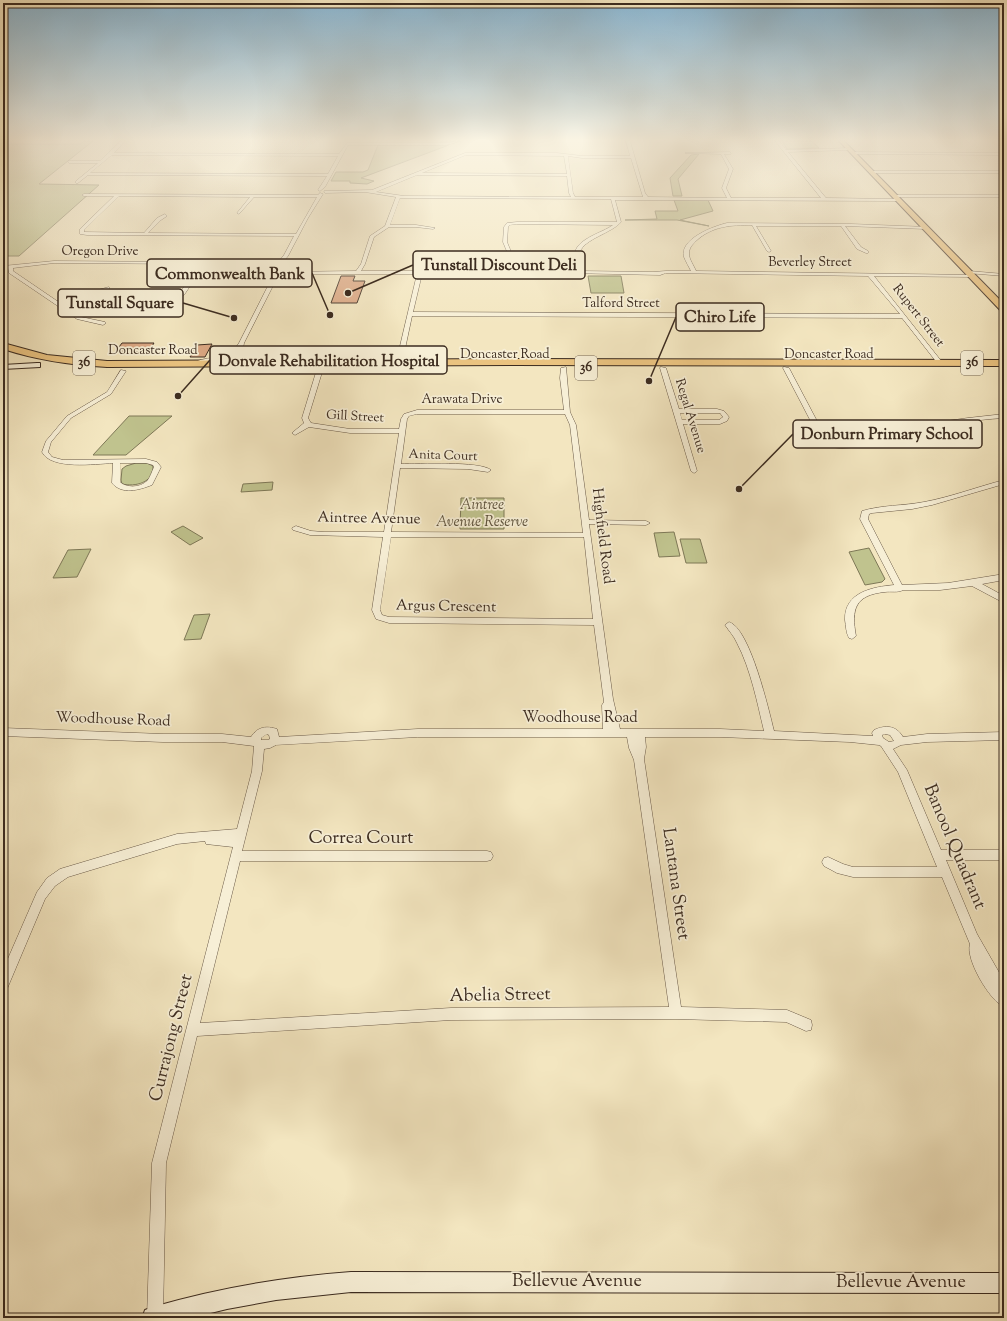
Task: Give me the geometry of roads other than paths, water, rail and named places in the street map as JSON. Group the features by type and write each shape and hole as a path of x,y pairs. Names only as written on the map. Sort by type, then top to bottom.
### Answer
{"main road":[{"path":"901,203 1004,309"},
{"path":"995,298 1004,305"},
{"name":"36","path":"3,346 23,353"},
{"path":"6,362 23,353"},
{"name":"Doncaster Road","path":"23,353 58,364 123,371 231,366 399,362 663,368 1004,370"},
{"name":"Doncaster Road","path":"6,362 37,365 97,364 320,369 1004,363"}],"street":[{"path":"110,203 82,230 82,233 297,235"},
{"path":"239,212 247,203"},
{"path":"231,366 234,353 242,343 281,264 315,203"},
{"path":"387,226 395,203"},
{"path":"578,273 578,253 580,247 617,224 619,220 615,203"},
{"path":"145,234 159,219 165,215"},
{"path":"510,272 510,254 505,242 506,227 509,224 617,224"},
{"path":"692,273 686,254 687,248 708,230 722,225 925,227"},
{"path":"754,225 769,252"},
{"path":"842,225 859,248 866,252"},
{"path":"360,272 372,236 387,226 416,226 433,228"},
{"name":"Oregon Drive","path":"3,267 58,262 269,262 281,264"},
{"path":"182,294 203,263"},
{"name":"Beverley Street","path":"281,264 307,272 1004,275"},
{"path":"10,267 11,272 81,320 103,323"},
{"path":"399,362 418,272"},
{"name":"Rupert Street","path":"872,274 940,363"},
{"name":"Beverley Street","path":"972,275 1004,275"},
{"path":"56,303 107,288"},
{"name":"Talford Street","path":"409,314 904,316"},
{"path":"231,366 240,354 242,343"},
{"path":"146,365 212,360 234,353"},
{"name":"Highfield Road","path":"561,366 567,412 573,426 586,522 608,699 606,718 612,733"},
{"name":"Regal Avenue","path":"663,368 694,471"},
{"path":"786,368 823,438 833,445 841,446 858,444 937,425 1004,416"},
{"path":"295,433 308,424 305,421 305,418 320,369"},
{"path":"117,461 116,483 119,486 126,488 136,488 149,483 158,467 151,461 117,461 63,462 51,459 45,452 48,442 69,417 109,393 123,371"},
{"path":"675,411 717,411 724,413 726,416 725,420 720,422 679,422"},
{"name":"Arawata Drive","path":"387,534 405,417 413,412 567,412"},
{"name":"Gill Street","path":"308,424 350,431 402,431"},
{"name":"Anita Court","path":"397,466 468,467 488,470"},
{"path":"900,589 864,518 865,513 870,511 932,503 1004,482"},
{"path":"586,522 646,522"},
{"name":"Aintree Avenue","path":"296,528 317,533 587,535"},
{"name":"Argus Crescent","path":"387,534 376,610 379,617 385,619 598,622"},
{"path":"852,636 850,611 856,600 874,591 973,583 1004,577"},
{"path":"973,583 1004,600"},
{"path":"729,625 737,634 744,647 770,736"},
{"path":"269,730 273,739 263,746 258,739 269,730"},
{"path":"927,738 884,730 881,740 893,746 898,743 927,738 1004,736"},
{"name":"Woodhouse Road","path":"3,732 163,738 258,739"},
{"name":"Banool Quadrant","path":"893,732 898,737 902,770"},
{"name":"Woodhouse Road","path":"273,739 418,733 636,733 881,740"},
{"name":"Lantana Street","path":"636,733 634,748 639,760 676,1013"},
{"name":"Currajong Street","path":"154,1318 159,1163 257,771 258,739"},
{"name":"Currajong Street","path":"257,771 273,739"},
{"name":"Banool Quadrant","path":"881,740 902,770 973,938 986,960 996,982 1004,991"},
{"path":"3,985 40,896 51,882 64,873 177,839 190,838 213,841 241,838"},
{"path":"938,855 1004,855"},
{"name":"Correa Court","path":"236,856 487,856"},
{"path":"828,862 841,869 853,872 945,872"},
{"name":"Banool Quadrant","path":"973,938 978,959 987,981 995,994 1004,1001"},
{"name":"Abelia Street","path":"193,1030 451,1014 676,1013 787,1016 806,1025"},
{"name":"Bellevue Avenue","path":"154,1318 214,1302 256,1293 351,1282 1004,1283"}],"place":[{"name":"Tunstall Discount Deli","path":"348,293"},
{"name":"Commonwealth Bank","path":"330,315"},
{"name":"Tunstall Square","path":"234,318"},
{"name":"Chiro Life","path":"649,381"},
{"name":"Donvale Rehabilitation Hospital","path":"178,396"},
{"name":"Donburn Primary School","path":"739,489"}],"park label":[{"name":"Aintree Avenue Reserve","path":"482,514"}]}
